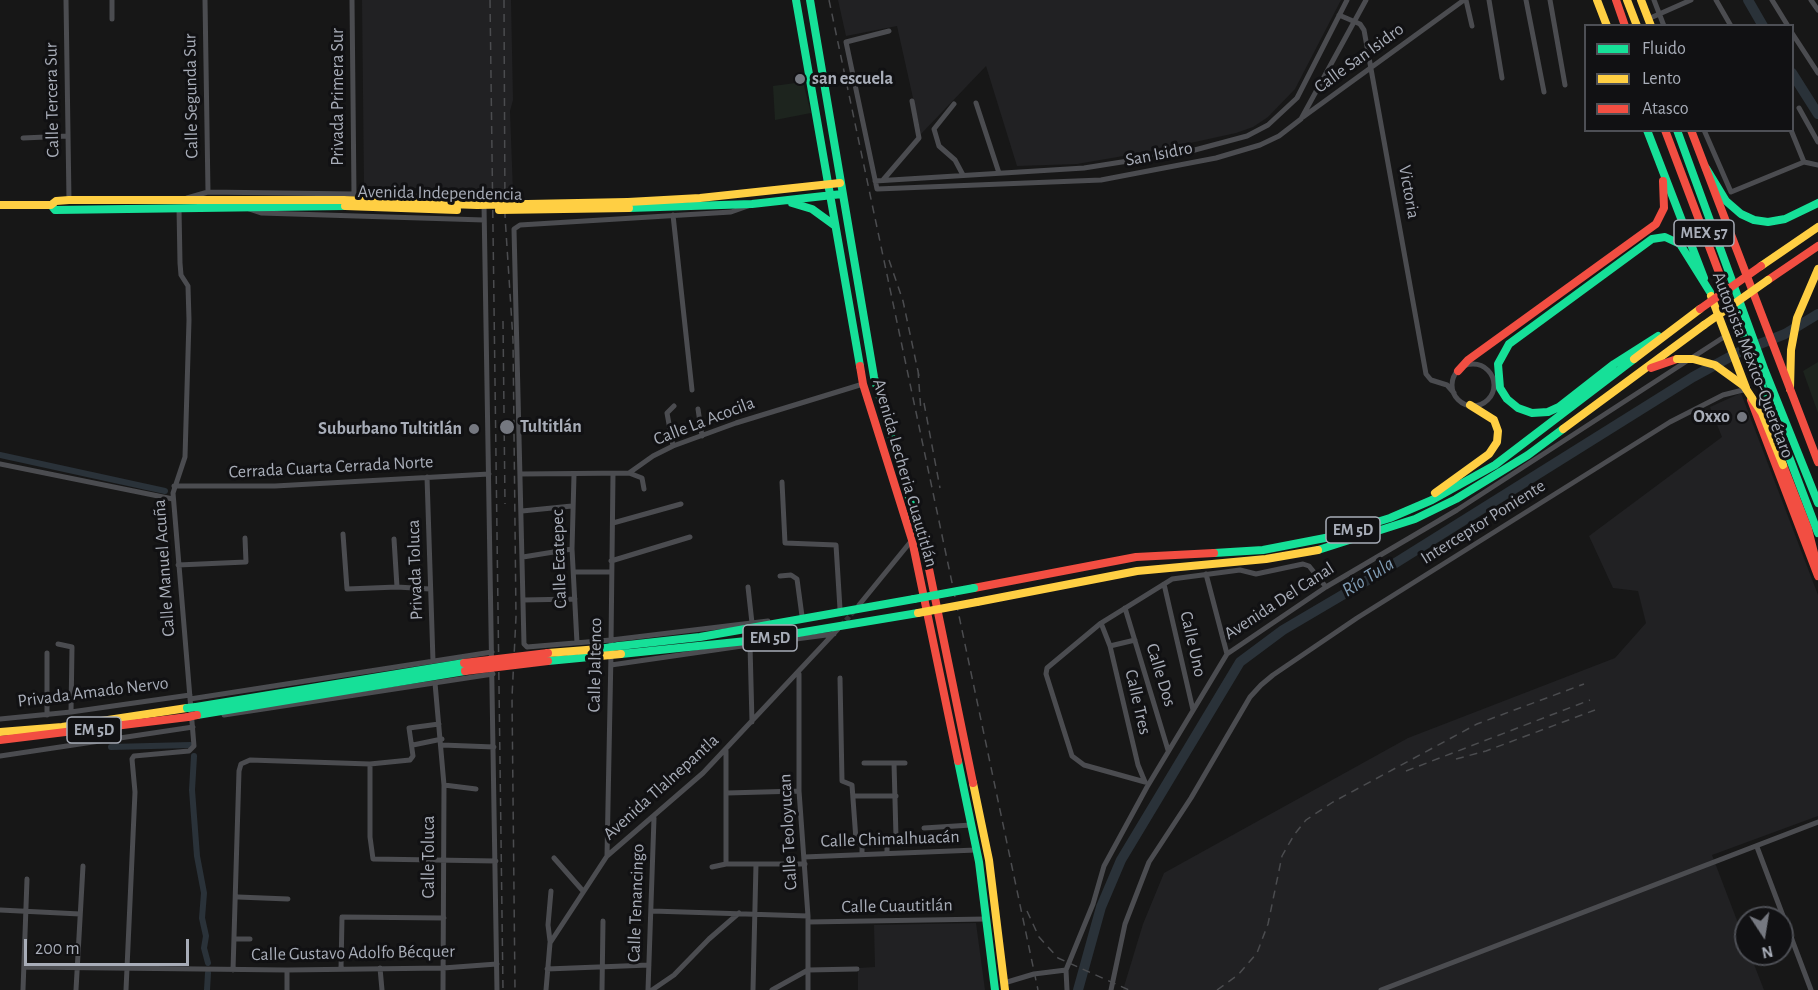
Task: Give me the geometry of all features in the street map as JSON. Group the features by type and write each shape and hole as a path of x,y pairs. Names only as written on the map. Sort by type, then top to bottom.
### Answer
{"main road":[{"name":"Avenida Lecheria Cuautitlán","path":"796,0 862,384 912,540 976,850 995,990"},
{"name":"Avenida Lecheria Cuautitlán","path":"810,0 874,377 922,537 989,860 1004,987"},
{"path":"1597,0 1606,24"},
{"path":"1616,0 1624,24"},
{"path":"1627,0 1636,24"},
{"path":"1641,0 1650,22"},
{"name":"Autopista México-Querétaro","path":"1648,132 1818,576"},
{"name":"MEX 57","path":"1666,132 1743,336 1762,373 1818,503"},
{"name":"MEX 57","path":"1678,132 1752,332 1762,373 1818,533"},
{"name":"Autopista México-Querétaro","path":"1692,132 1818,462"},
{"path":"1457,372 1468,360 1659,221 1664,212 1665,196 1659,160"},
{"path":"1706,168 1725,201 1741,214 1754,220 1785,219 1818,203"},
{"path":"827,185 840,183"},
{"name":"Avenida Independencia","path":"629,205 827,185"},
{"path":"829,196 842,194"},
{"name":"Avenida Independencia","path":"51,205 56,210 180,204 344,203 477,206 752,204 829,196"},
{"name":"Avenida Independencia","path":"0,205 51,205 56,201 69,200 246,207 344,203"},
{"path":"785,201 812,209 834,225"},
{"name":"EM 5D","path":"620,650 914,599 1136,557 1263,550 1325,538 1371,525 1432,500 1495,465 1700,309 1818,227"},
{"path":"1676,327 1648,341 1554,410 1543,413 1527,411 1514,405 1494,382 1502,353 1513,340 1652,238 1665,237 1680,244 1710,292"},
{"name":"EM 5D","path":"0,740 192,716 464,667 620,650 756,640 918,613 1137,571 1266,559 1330,548 1415,519 1455,500 1528,454 1629,378 1818,246"},
{"path":"1790,389 1799,309 1818,269"},
{"path":"1629,378 1664,362 1677,359 1715,365 1744,386 1762,413 1808,529 1818,569"},
{"path":"1497,370 1503,394"},
{"path":"1371,525 1379,517 1434,493 1491,452 1498,438 1496,424 1485,412 1470,405"},
{"name":"EM 5D","path":"0,732 192,716"}],"street":[{"name":"Calle Tercera Sur","path":"66,0 69,200"},
{"path":"112,0 112,19"},
{"name":"Calle Segunda Sur","path":"205,0 208,192"},
{"name":"Privada Primera Sur","path":"352,0 354,194"},
{"name":"San Isidro","path":"1347,0 1297,98 1268,125 1247,136 1191,151 1084,168 883,180 875,181 877,189 1101,180 1239,152 1279,136 1301,118 1366,0"},
{"path":"1465,0 1472,26"},
{"name":"Calle San Isidro","path":"1301,118 1371,70 1465,0"},
{"path":"1489,0 1502,78"},
{"path":"1526,0 1544,92"},
{"path":"1550,0 1565,85"},
{"path":"1654,0 1663,24"},
{"path":"1669,9 1673,0"},
{"path":"1650,22 1659,14 1691,0"},
{"path":"1716,0 1731,24"},
{"path":"1772,0 1787,24"},
{"path":"1811,0 1818,10"},
{"path":"1339,15 1354,22"},
{"name":"Victoria","path":"1354,22 1364,30 1426,374 1431,380 1447,385 1454,393"},
{"path":"875,181 846,42 889,31"},
{"path":"1794,36 1818,73"},
{"path":"883,180 919,138 912,101"},
{"path":"976,103 999,173"},
{"path":"954,105 934,129 939,146 955,159 963,175"},
{"path":"1799,108 1818,142"},
{"path":"1705,132 1731,192 1804,162 1818,165"},
{"path":"1792,132 1804,162"},
{"path":"23,138 68,136"},
{"path":"180,204 208,192 477,198 484,204 497,990"},
{"name":"Calle Manuel Acuña","path":"127,969 135,792 132,758 193,749 173,499 174,486 185,457 189,320 188,286 182,275 180,262 180,204"},
{"path":"752,204 731,212 516,226 514,236 525,646 611,640 752,623 859,605 912,540 922,537"},
{"path":"246,207 261,213 484,220"},
{"path":"673,215 692,390"},
{"name":"Avenida Del Canal","path":"1067,990 1066,970 1093,904 1104,866 1146,784 1227,654 1326,587 1457,510 1728,338"},
{"path":"1438,382 1465,366 1477,364 1488,370 1494,382 1493,392 1485,402 1470,405 1459,400 1454,393 1453,381 1457,372"},
{"name":"Calle La Acocila","path":"629,473 653,456 673,446 736,423 862,384"},
{"name":"Interceptor Poniente","path":"1111,990 1125,924 1149,862 1191,798 1250,697 1267,680 1357,618 1670,422 1723,395 1747,389"},
{"path":"673,446 667,413 674,406"},
{"path":"698,409 702,436"},
{"path":"0,464 173,499"},
{"path":"520,474 629,473 642,478 644,489"},
{"name":"Cerrada Cuarta Cerrada Norte","path":"174,486 274,486 489,474"},
{"name":"Calle Jaltenco","path":"607,856 612,474"},
{"name":"Calle Ecatepec","path":"574,475 572,549 577,643"},
{"name":"Privada Toluca","path":"427,477 433,661"},
{"path":"782,482 785,543 836,544 840,609"},
{"path":"613,523 681,504"},
{"path":"522,511 572,507"},
{"path":"343,534 347,589 397,587 430,589"},
{"path":"611,561 690,537"},
{"path":"178,565 246,562 244,538"},
{"path":"394,539 397,587"},
{"path":"523,557 572,549"},
{"path":"1146,784 1084,765 1072,756 1046,674 1047,668 1101,624 1172,579 1240,570 1256,574 1303,564 1309,566 1326,587"},
{"path":"574,572 611,572"},
{"path":"1206,574 1227,654"},
{"path":"780,576 792,575 797,579 802,616"},
{"name":"Calle Uno","path":"1164,584 1193,710"},
{"path":"748,588 752,623"},
{"path":"523,600 576,599"},
{"name":"Calle Dos","path":"1125,608 1168,750"},
{"name":"Calle Tres","path":"1101,624 1110,646 1125,718 1146,784"},
{"name":"Avenida Tlalnepantla","path":"546,990 550,943 607,856 654,818 726,751 836,632 750,645"},
{"path":"1110,646 1135,640"},
{"path":"58,644 72,647 71,712"},
{"path":"611,665 750,645 752,722"},
{"name":"Privada Amado Nervo","path":"0,719 190,697 492,652"},
{"path":"47,653 47,715"},
{"name":"Calle Teoloyucan","path":"799,673 799,791 808,919 808,990"},
{"path":"0,756 192,716 493,674"},
{"path":"840,678 842,781 851,783 854,796 856,840 861,846 862,854"},
{"path":"233,970 239,771 242,764 250,760 370,764 410,760 413,756 413,745 409,728 439,724 435,683"},
{"name":"Calle Toluca","path":"439,724 444,785 443,990"},
{"path":"413,745 442,742 494,747"},
{"path":"726,751 726,864"},
{"path":"864,763 905,763"},
{"path":"887,853 887,845 896,837 894,763"},
{"path":"370,764 370,837 373,859 444,862 496,861"},
{"path":"444,785 476,789"},
{"path":"727,793 799,791"},
{"path":"854,796 896,796"},
{"name":"Calle Tenancingo","path":"648,990 654,818"},
{"path":"1381,990 1818,822"},
{"path":"924,828 971,825"},
{"path":"1757,846 1811,990"},
{"name":"Calle Chimalhuacán","path":"712,867 726,864 804,861 862,854 976,850"},
{"path":"554,858 583,891"},
{"path":"753,990 756,864"},
{"path":"76,990 82,866"},
{"path":"23,990 27,879"},
{"path":"550,943 548,925 551,891"},
{"path":"237,897 288,899"},
{"path":"0,910 80,914"},
{"name":"Calle Cuautitlán","path":"652,911 739,913 808,919 986,919"},
{"path":"652,990 674,975 701,946 739,913"},
{"path":"341,969 342,917 444,918"},
{"path":"602,990 603,921"},
{"path":"235,939 250,939"},
{"name":"Calle Gustavo Adolfo Bécquer","path":"24,967 233,970 444,968 497,964"},
{"path":"547,969 649,965"},
{"path":"380,968 382,990"},
{"path":"126,990 127,969"},
{"path":"287,969 287,990"},
{"path":"772,990 808,970 857,969"},
{"path":"1004,987 1034,974 1066,970"}],"shaded area":[{"path":"362,0 511,0 513,100 510,111 513,192 364,186"},
{"path":"838,0 1341,0 1295,89 1268,117 1253,127 1236,133 1158,150 1077,164 1017,166 986,66 921,134 897,26 846,36"},
{"path":"803,82 811,113 775,120 773,86"},
{"path":"1818,362 1818,413 1803,371"},
{"path":"1741,393 1818,595 1818,816 1712,855 1734,913 1734,966 1755,966 1764,990 1123,990 1143,924 1164,873 1408,738 1615,658 1646,623 1638,591 1613,588 1589,536 1722,437 1710,407"},
{"path":"976,923 985,990 858,990 858,968 875,967 874,925"}],"waterway":[{"name":"Río Tula","path":"1748,0 1762,24"},
{"name":"Río Tula","path":"1794,76 1818,114"},
{"name":"Río Tula","path":"1078,990 1101,907 1121,860 1240,662 1283,630 1373,577 1693,377 1737,353 1785,334 1818,314"},
{"path":"0,455 165,491"},
{"path":"111,747 190,745"},
{"path":"194,756 192,790 197,856 204,893 202,918 206,936 204,948 208,963"},
{"path":"207,990 208,973"}],"tunnel":[{"path":"841,626 855,610"}],"railway":[{"path":"490,0 503,990"},
{"path":"504,0 505,216 513,340 516,617 512,697 515,990"},
{"path":"829,0 1038,990"},
{"path":"889,260 903,301 919,376"},
{"path":"503,321 505,504"},
{"path":"918,370 921,412"},
{"path":"924,403 940,488"},
{"path":"1217,990 1238,975 1257,953 1268,924 1282,856 1306,820 1333,802 1477,724 1584,684"},
{"path":"1406,771 1590,700"},
{"path":"1456,759 1486,751 1595,710"},
{"path":"1027,911 1039,937 1058,958 1129,990"}],"traffic: fast":[{"path":"796,0 860,366"},
{"path":"810,0 874,377 927,559"},
{"path":"1648,132 1704,278"},
{"path":"1678,132 1765,371 1818,503"},
{"path":"1706,168 1726,201 1741,214 1754,220 1768,222 1785,219 1818,203"},
{"path":"629,208 752,204 842,194"},
{"path":"792,203 812,209 834,225"},
{"path":"51,205 55,210 345,206"},
{"path":"1658,336 1614,364 1559,407 1548,412 1532,413 1518,408 1507,399 1500,388 1498,364 1509,344 1652,239 1665,237 1680,244 1710,292"},
{"path":"1732,307 1818,533"},
{"path":"1214,553 1263,550 1325,538 1390,518 1432,500 1495,465 1634,359"},
{"path":"1318,550 1415,519 1456,499 1528,455 1563,429"},
{"path":"914,599 974,588"},
{"path":"619,646 700,637 914,599"},
{"path":"621,654 756,640 918,613"},
{"path":"599,649 619,646"},
{"path":"548,661 600,656"},
{"path":"196,707 464,663"},
{"path":"197,715 465,671"},
{"path":"187,708 196,707"},
{"path":"958,761 979,862 995,990"}],"traffic: slow":[{"path":"1597,0 1606,24"},
{"path":"1627,0 1636,24"},
{"path":"1641,0 1650,24"},
{"path":"628,202 700,198 840,183"},
{"path":"0,205 51,205 56,201 69,200 343,200"},
{"path":"343,200 477,205 628,202"},
{"path":"345,206 457,210"},
{"path":"499,210 629,208"},
{"path":"1761,266 1818,227"},
{"path":"1790,389 1791,350 1797,318 1818,269"},
{"path":"1704,325 1768,280"},
{"path":"1711,296 1746,388"},
{"path":"1634,359 1700,309"},
{"path":"1563,429 1704,325"},
{"path":"1677,359 1693,359 1715,365 1744,386 1762,413 1783,465"},
{"path":"1435,493 1489,454 1497,442 1498,431 1494,420 1470,405"},
{"path":"977,602 1137,571 1266,559 1318,550"},
{"path":"918,613 977,602"},
{"path":"548,653 599,649"},
{"path":"600,656 621,654"},
{"path":"0,732 62,727 187,708"},
{"path":"973,783 989,860 1005,990"}],"traffic: jam":[{"path":"1616,0 1624,24"},
{"path":"1666,132 1732,307"},
{"path":"1692,132 1818,462"},
{"path":"1458,371 1468,360 1656,224 1664,208 1663,181"},
{"path":"1768,280 1818,246"},
{"path":"1700,309 1761,266"},
{"path":"1651,368 1677,359"},
{"path":"860,366 863,384 912,540 958,761"},
{"path":"1751,400 1818,576"},
{"path":"1783,465 1808,529 1818,569"},
{"path":"974,588 1136,557 1214,553"},
{"path":"927,559 973,783"},
{"path":"464,663 548,653"},
{"path":"465,671 548,661"},
{"path":"188,717 197,715"},
{"path":"0,740 188,717"}],"place":[{"name":"san escuela","path":"800,79"},
{"name":"Oxxo","path":"1742,417"},
{"name":"Tultitlán","path":"507,427"},
{"name":"Suburbano Tultitlán","path":"474,429"}]}
